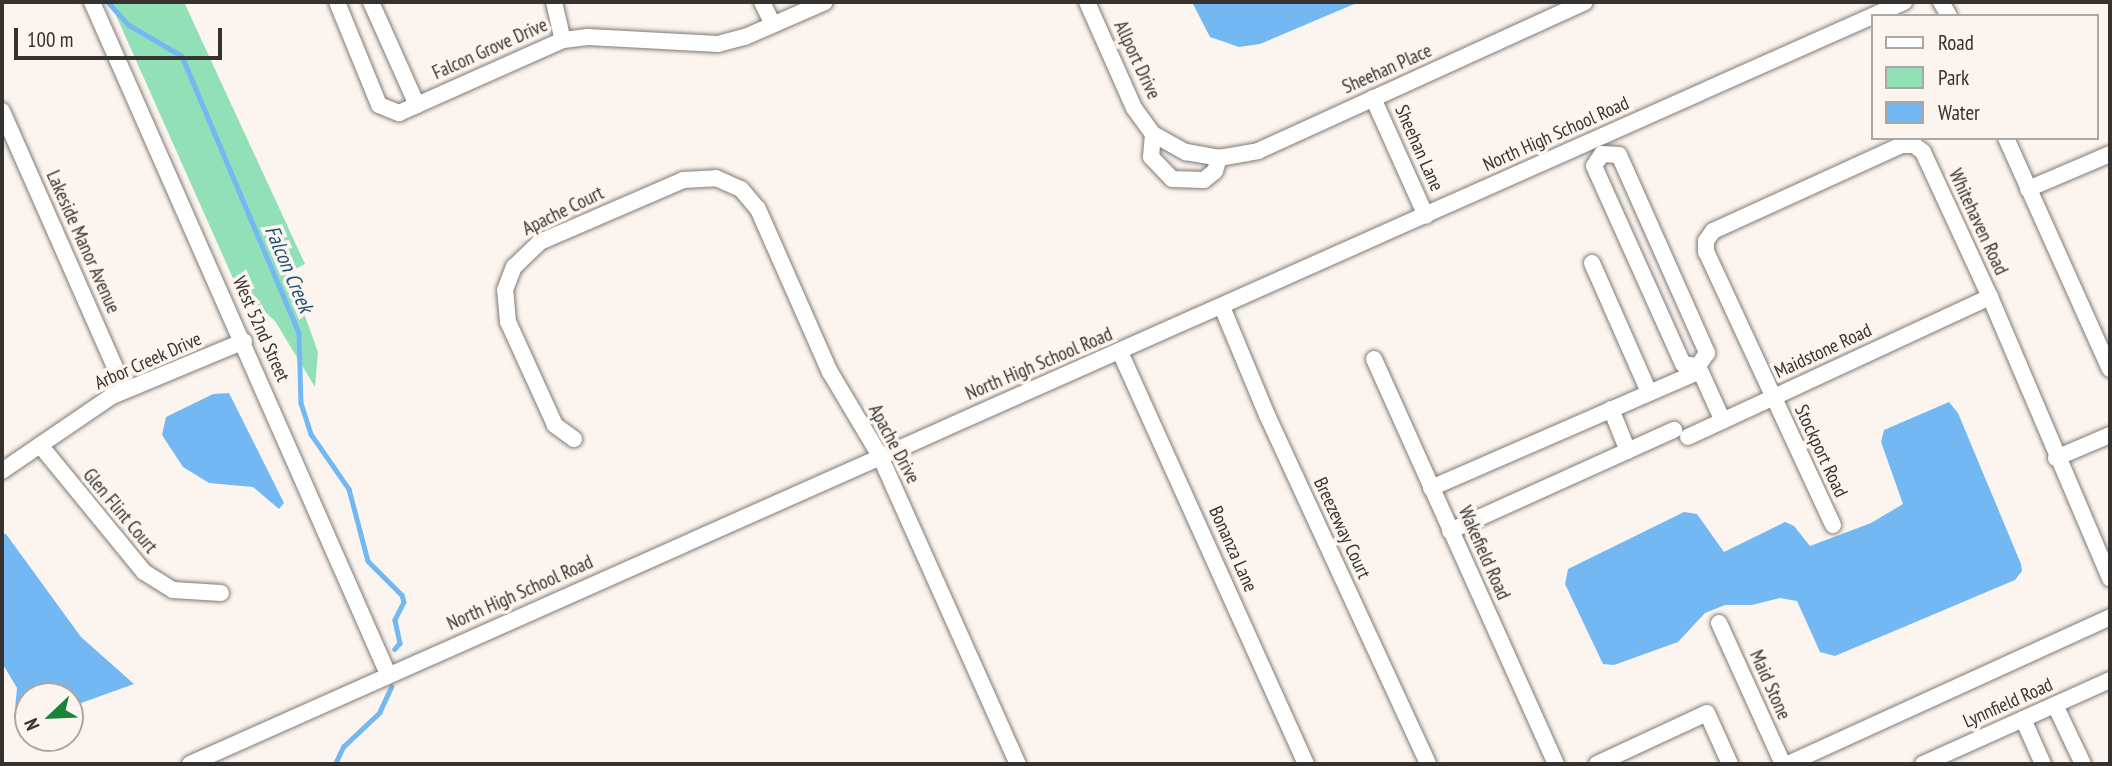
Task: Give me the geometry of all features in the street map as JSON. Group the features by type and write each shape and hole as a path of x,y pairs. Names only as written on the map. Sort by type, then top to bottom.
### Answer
{"street":[{"name":"West 52nd Street","path":"92,2 244,341 388,674"},
{"name":"Falcon Grove Drive","path":"337,2 337,12 379,105 396,113 563,40 588,37 718,44 773,25 825,2"},
{"path":"371,2 417,104"},
{"path":"554,2 563,40"},
{"path":"762,2 773,25"},
{"name":"Allport Drive","path":"1087,2 1134,108 1153,134 1172,145"},
{"name":"Sheehan Place","path":"1172,145 1219,158 1254,152 1585,2"},
{"name":"North High School Road","path":"1879,14 1904,2"},
{"name":"North High School Road","path":"190,764 1426,216 1599,146 1870,18"},
{"name":"Sheehan Lane","path":"1373,98 1426,216"},
{"name":"Lakeside Manor Avenue","path":"2,111 9,146 125,390"},
{"name":"Allport Drive","path":"1153,134 1150,154 1159,169 1172,179 1197,182 1212,175 1219,158"},
{"path":"2007,140 2110,369"},
{"name":"Whitehaven Road","path":"1706,241 1726,225 1902,145 1914,145 1923,152 2046,422 2056,458 2110,579"},
{"path":"1432,488 1699,368 1707,353 1619,155 1599,146 1594,166 1683,364 1699,368"},
{"path":"2028,189 2110,154"},
{"name":"Apache Court","path":"574,439 555,425 508,322 505,295 511,271 540,242 700,177"},
{"name":"Apache Drive","path":"700,177 729,182 755,204 830,372 880,456 1018,764"},
{"name":"Stockport Road","path":"1706,241 1706,252 1833,525"},
{"path":"1638,263 1662,253"},
{"path":"1592,263 1649,392"},
{"name":"Maidstone Road","path":"1723,421 1990,297"},
{"name":"Breezeway Court","path":"1222,307 1267,415 1428,764"},
{"name":"Arbor Creek Drive","path":"2,471 125,390 244,341"},
{"name":"Bonanza Lane","path":"1120,352 1307,764"},
{"name":"Wakefield Road","path":"1374,359 1556,764"},
{"path":"1450,531 1628,450 1723,421 1699,368"},
{"path":"1611,409 1628,450"},
{"path":"2056,458 2110,435"},
{"name":"Glen Flint Court","path":"40,445 144,572 173,590 221,593"},
{"path":"1786,764 2110,617"},
{"name":"Maid Stone","path":"1719,624 1786,764"},
{"name":"Lynnfield Road","path":"1923,764 2110,680"},
{"path":"2055,705 2083,764"},
{"path":"1597,764 1707,713 1730,764"},
{"path":"2023,719 2043,764"}],"green space":[{"path":"110,2 184,2 305,264 289,272 318,352 315,387 275,321 236,285"}],"water":[{"path":"1192,2 1359,2 1260,44 1239,47 1210,37"},
{"path":"229,393 284,503 279,509 253,487 209,483 183,467 162,435 166,417 213,394"},
{"path":"1949,402 1958,413 2021,564 2022,571 2015,580 1835,656 1820,652 1797,601 1780,598 1752,605 1725,605 1705,613 1678,642 1614,665 1603,664 1565,584 1568,569 1684,512 1697,514 1724,552 1785,522 1794,526 1810,546 1871,523 1903,504 1881,442 1884,430"},
{"path":"2,534 6,534 81,637 134,684 84,702 84,682 14,683 2,663"}],"waterway":[{"name":"Falcon Creek","path":"108,2 129,25 182,56 299,333 301,403 311,434 349,489 368,561 402,595 404,602 395,620 400,643 395,649"},
{"name":"Falcon Creek","path":"335,764 343,747 379,713 391,687"}]}
